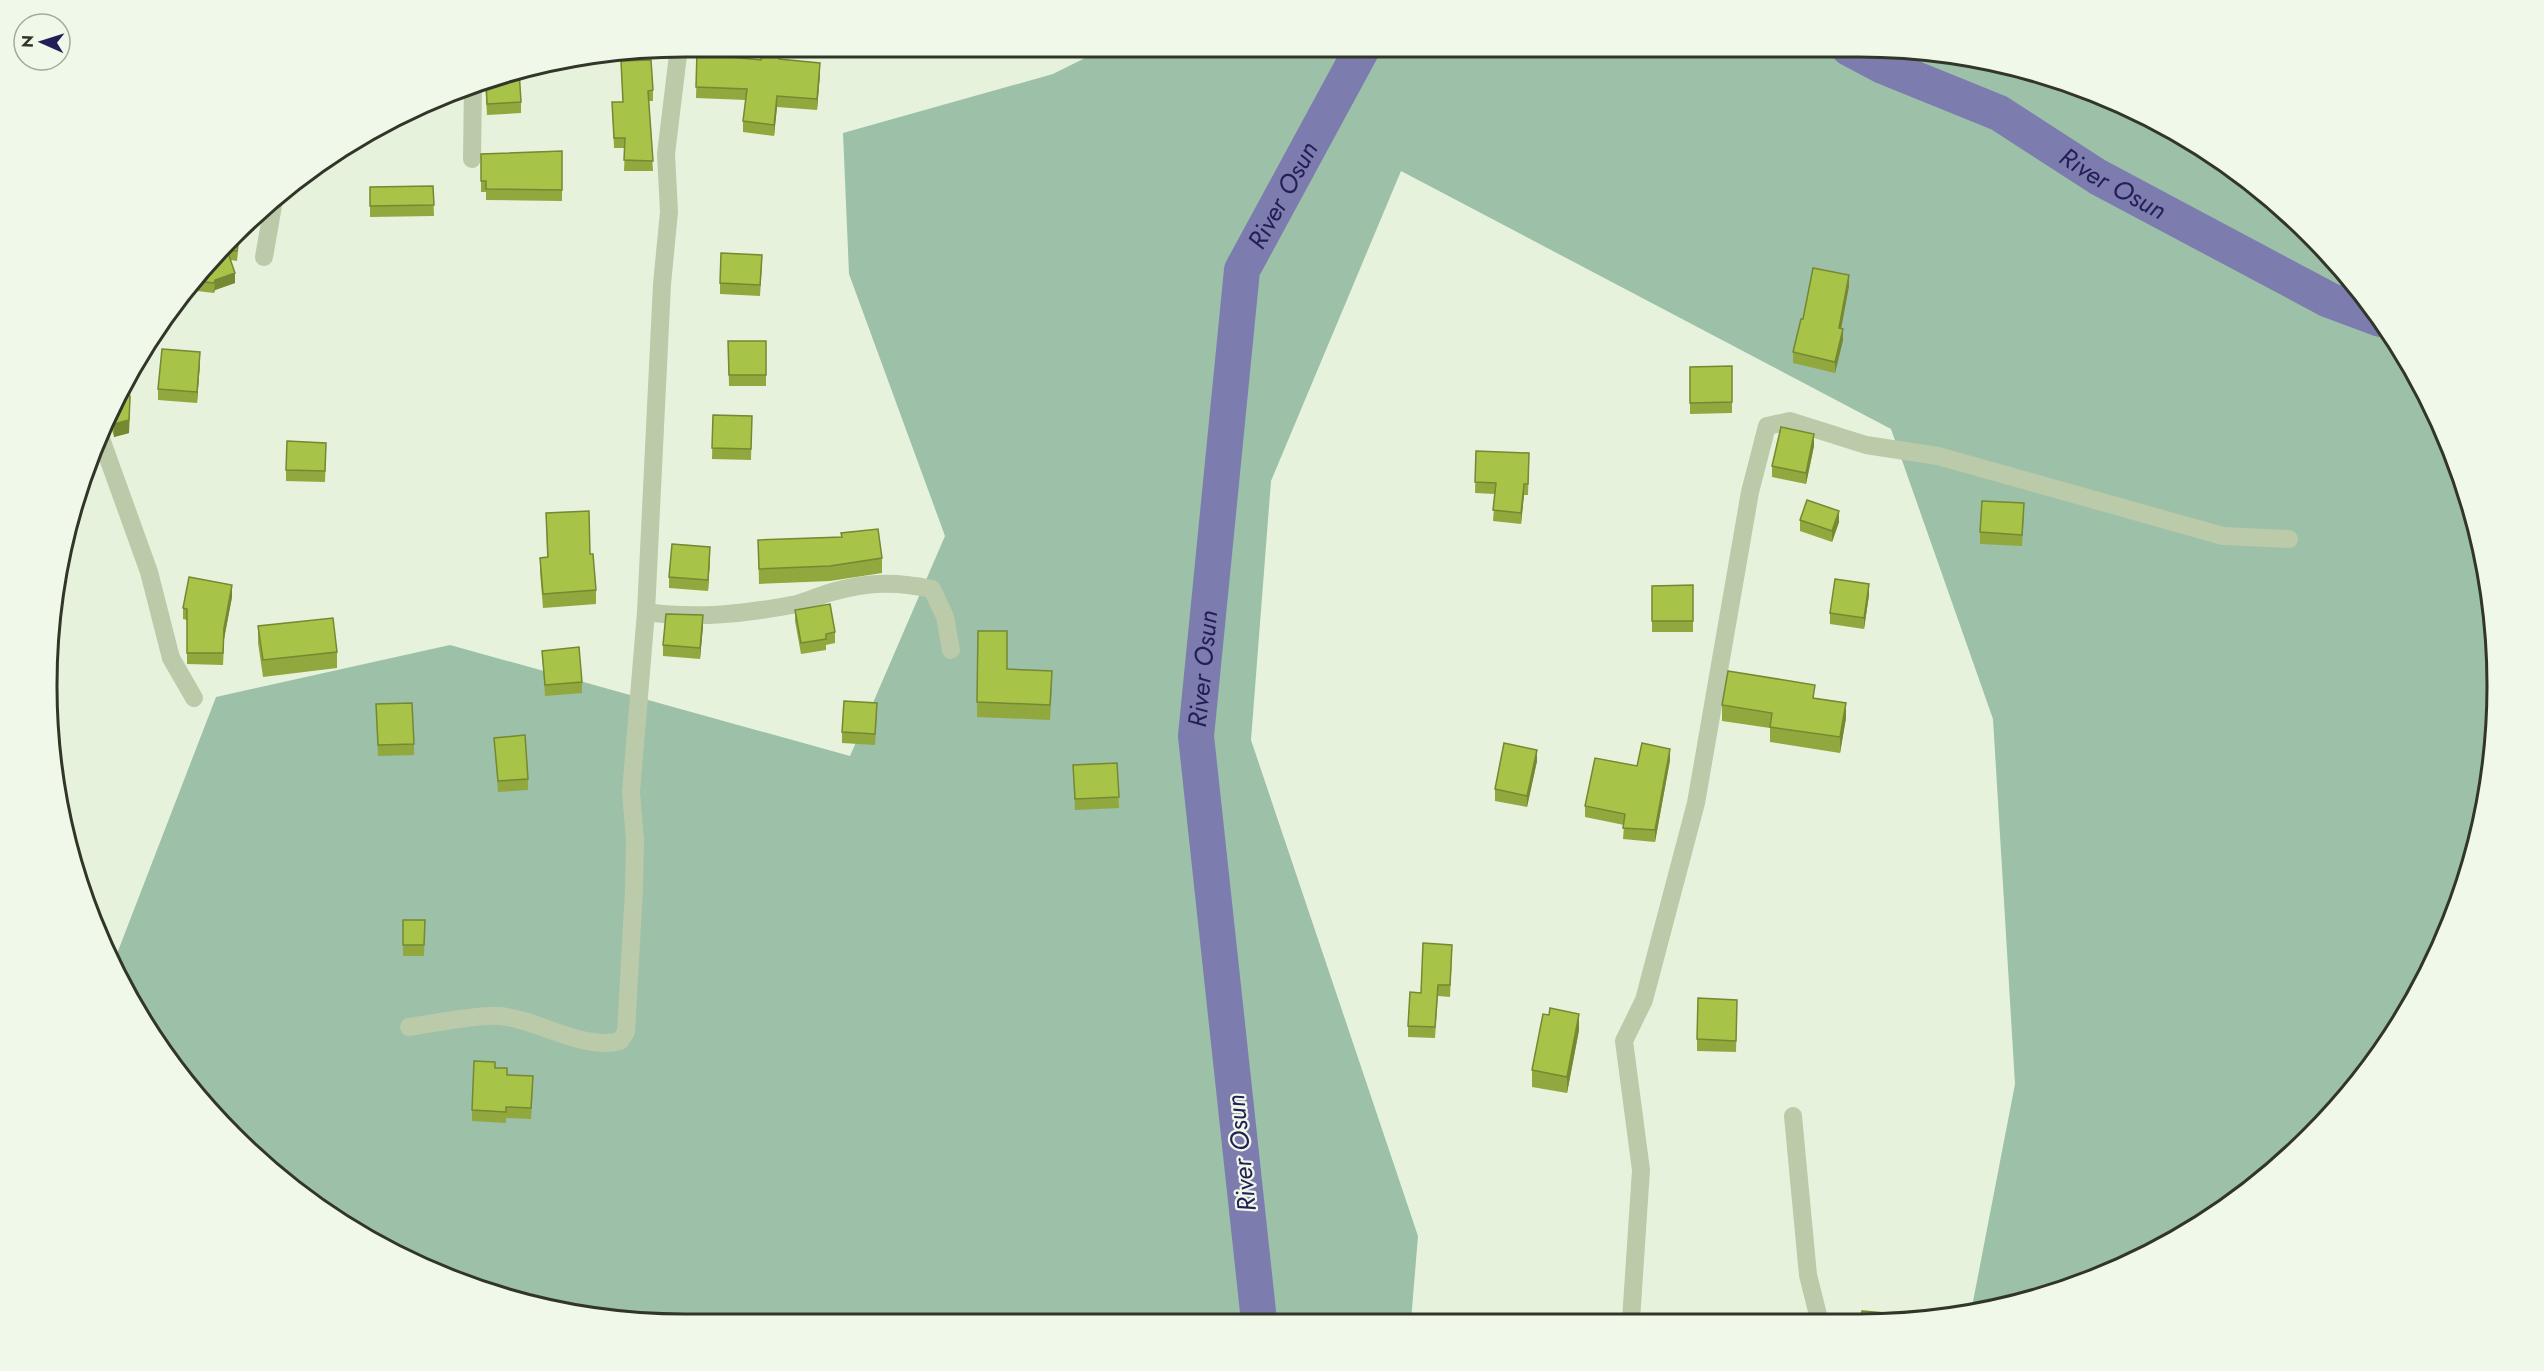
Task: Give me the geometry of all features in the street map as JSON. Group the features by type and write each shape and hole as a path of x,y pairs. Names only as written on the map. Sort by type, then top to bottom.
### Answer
{"street":[{"path":"409,1027 500,1016 569,1036 611,1044 620,1041 626,1032 635,840 631,792 646,612 662,284 669,212 666,154 679,57"},
{"path":"472,159 473,94"},
{"path":"264,256 272,212"},
{"path":"1631,1314 1641,1170 1624,1041 1644,1000 1696,803 1750,492 1767,426 1790,422 1866,445 1938,456 2223,536 2289,539"},
{"path":"104,447 150,572 171,658 194,699"},
{"path":"646,612 686,617 747,612 799,603 863,584 900,582 932,589 945,617 951,650"},
{"path":"1793,1116 1808,1275 1819,1314"}],"green space":[{"path":"1087,57 1900,58 1981,69 2061,90 2099,105 2173,141 2241,187 2303,241 2331,271 2381,336 2403,371 2439,445 2454,483 2466,523 2482,603 2486,644 2486,727 2482,768 2466,848 2454,888 2422,963 2403,1000 2357,1068 2303,1130 2273,1158 2208,1208 2173,1230 2099,1266 2061,1281 1973,1303 2015,1084 1993,719 1891,429 1401,171 1271,481 1251,740 1418,1236 1412,1314 686,1314 603,1309 523,1293 445,1266 371,1230 303,1184 241,1130 187,1068 141,1000 117,953 216,697 450,645 850,756 945,536 849,274 843,133 1053,74"}],"building":[{"path":"697,57 761,60 761,57 779,57 779,59 820,63 817,99 777,96 774,125 743,121 747,89 696,87"},
{"path":"651,60 653,90 648,91 653,161 624,160 625,138 614,138 612,102 623,102 621,61"},
{"path":"520,79 521,102 487,104 486,89"},
{"path":"562,151 562,190 486,189 486,181 481,181 481,154"},
{"path":"433,186 434,205 370,206 370,187"},
{"path":"721,253 762,255 760,285 720,283"},
{"path":"229,254 235,273 215,280 214,283 204,282"},
{"path":"1813,268 1849,275 1839,328 1843,329 1835,362 1793,352 1801,319 1803,319"},
{"path":"728,341 766,341 766,375 729,375"},
{"path":"162,349 200,352 197,392 158,389"},
{"path":"1732,366 1732,402 1690,403 1690,367"},
{"path":"129,394 130,397 129,420 115,424"},
{"path":"713,415 752,416 751,449 712,448"},
{"path":"1781,427 1814,434 1806,473 1772,466"},
{"path":"287,441 326,443 325,471 286,470"},
{"path":"1476,451 1529,453 1528,484 1524,484 1521,513 1493,510 1496,483 1475,482"},
{"path":"1807,500 1839,511 1832,531 1800,520"},
{"path":"1982,501 2024,503 2022,535 1980,532"},
{"path":"589,511 590,554 593,554 596,590 543,594 540,558 548,557 546,513"},
{"path":"878,529 882,558 830,566 759,569 758,540 842,537 841,533"},
{"path":"672,544 710,547 708,580 669,577"},
{"path":"189,577 232,585 224,628 223,653 187,653 187,609 183,608"},
{"path":"1835,579 1869,584 1864,618 1830,613"},
{"path":"1693,585 1693,621 1652,621 1652,586"},
{"path":"830,604 835,632 826,634 826,639 801,643 795,610"},
{"path":"666,614 703,615 700,648 663,645"},
{"path":"333,618 337,652 263,660 258,626"},
{"path":"978,631 1007,631 1007,669 1052,671 1050,705 977,702"},
{"path":"579,647 582,682 545,685 542,651"},
{"path":"1728,671 1815,685 1813,698 1846,703 1840,737 1770,727 1772,713 1722,705"},
{"path":"844,701 877,703 875,734 842,732"},
{"path":"412,703 414,744 378,745 376,704"},
{"path":"525,735 528,779 498,781 494,738"},
{"path":"1504,743 1537,750 1527,796 1495,789"},
{"path":"1642,743 1670,749 1655,830 1623,828 1625,814 1585,806 1595,758 1637,766"},
{"path":"1117,763 1119,797 1075,799 1073,765"},
{"path":"403,920 425,920 424,945 403,945"},
{"path":"1423,943 1452,945 1450,985 1438,985 1435,1027 1408,1026 1410,992 1421,993"},
{"path":"1698,998 1737,1000 1736,1041 1697,1039"},
{"path":"1550,1008 1579,1014 1567,1077 1532,1070 1543,1014 1549,1015"},
{"path":"474,1061 495,1062 495,1068 507,1068 507,1075 533,1076 531,1108 506,1107 506,1112 472,1110"},
{"path":"1862,1311 1889,1313 1862,1314"}],"waterway":[{"name":"River Osun","path":"1258,1314 1196,736 1242,270 1358,57"},
{"name":"River Osun","path":"1866,57 1999,113 2098,177 2329,300 2364,313"}]}
